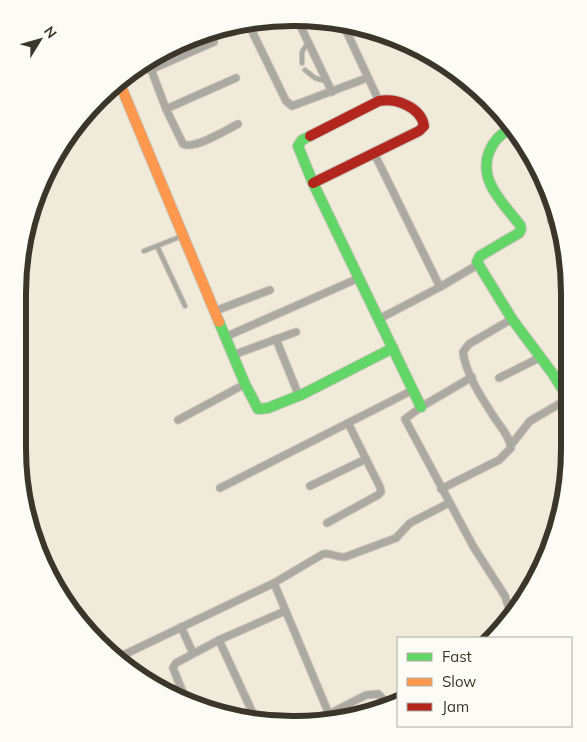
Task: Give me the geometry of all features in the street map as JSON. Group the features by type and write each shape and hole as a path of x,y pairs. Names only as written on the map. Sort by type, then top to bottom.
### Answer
{"street":[{"path":"301,26 332,92"},
{"path":"251,30 286,101 290,105 295,106 367,78"},
{"path":"346,31 379,101"},
{"path":"214,42 150,70 180,139 187,146 195,145 238,124"},
{"path":"196,45 198,49"},
{"path":"166,109 236,78"},
{"path":"122,89 225,337 258,409 265,410 299,396 393,348"},
{"path":"313,183 419,131 425,125 418,115 402,102 387,99 379,101 300,142 298,146 313,183 421,407"},
{"path":"507,132 492,145 487,159 486,172 492,186 520,224 521,229 518,233 480,256 478,264 512,319 561,385"},
{"path":"374,153 440,287"},
{"path":"379,318 440,287 478,264"},
{"path":"225,337 359,278"},
{"path":"215,311 270,290"},
{"path":"511,445 472,377 464,356 464,349 469,344 512,319"},
{"path":"233,355 296,332"},
{"path":"276,339 299,396"},
{"path":"499,378 541,357"},
{"path":"472,377 421,407 405,419 448,503 505,596 508,608"},
{"path":"178,420 245,384"},
{"path":"220,488 413,390"},
{"path":"441,489 499,460 510,451 511,445 530,421 561,403"},
{"path":"327,522 380,494 380,487 348,423"},
{"path":"310,486 366,459"},
{"path":"124,655 274,583 323,554 328,553 338,557 345,557 396,538 406,525 448,503"},
{"path":"274,583 329,713"},
{"path":"183,691 173,666 219,640 285,611"},
{"path":"182,627 193,653"},
{"path":"219,640 252,712"},
{"path":"332,713 366,695 378,694 384,700"}],"lane":[{"path":"302,63 302,52 308,41"},
{"path":"305,70 315,78 327,81"},
{"path":"144,251 184,235"},
{"path":"157,246 185,306"}],"traffic: fast":[{"path":"506,131 495,142 489,152 487,173 494,192 520,225 521,229 519,233 480,256 477,262 512,319 561,387"},
{"path":"310,136 302,140 298,146 313,183 421,407"},
{"path":"219,322 245,384 258,409 268,408 303,394 393,348"}],"traffic: slow":[{"path":"122,89 219,322"}],"traffic: jam":[{"path":"310,136 379,101 386,100 407,105 413,109 422,119 424,126 419,131 313,183"}]}
